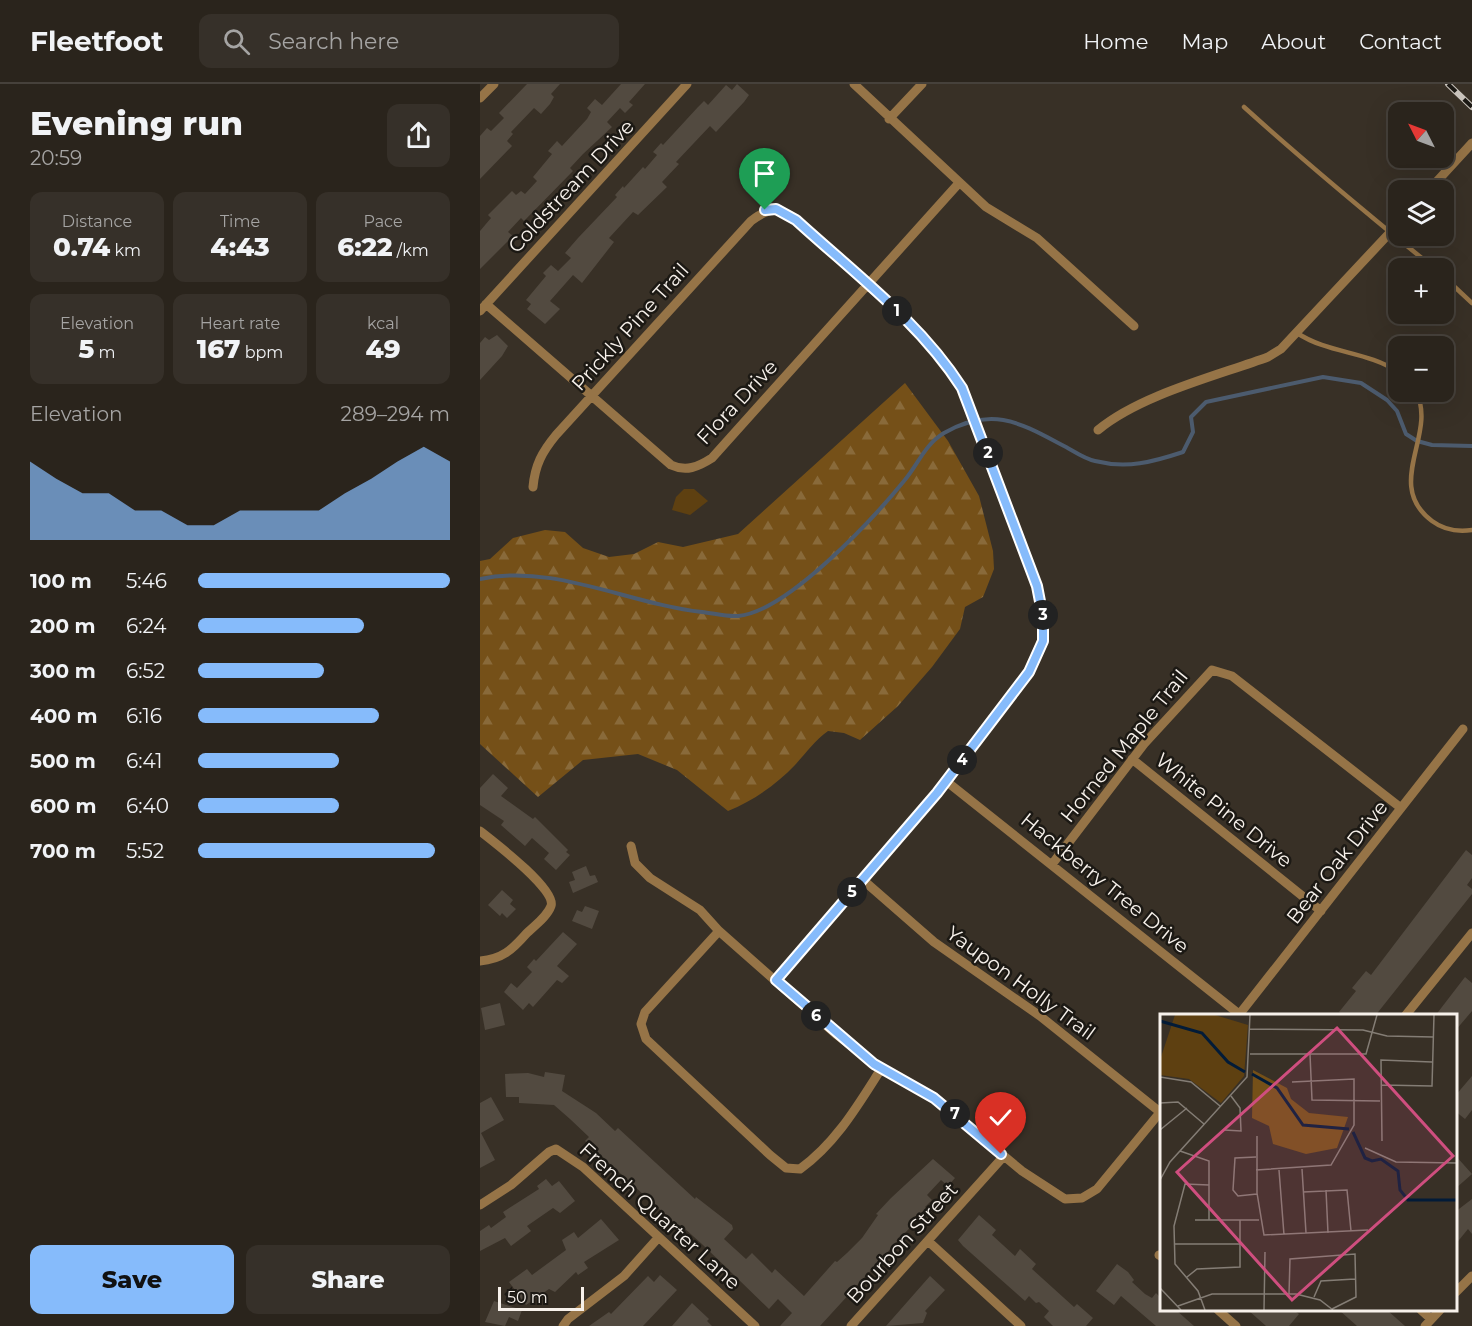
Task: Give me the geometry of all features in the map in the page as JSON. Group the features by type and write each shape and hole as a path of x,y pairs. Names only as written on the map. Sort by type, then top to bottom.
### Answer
{"street":[{"path":"480,98 494,84"},
{"name":"Coldstream Drive","path":"483,308 687,84"},
{"path":"854,84 959,183 999,217 1036,238 1134,326"},
{"path":"890,119 922,84"},
{"path":"1438,180 1472,143"},
{"name":"Flora Drive","path":"483,308 592,396 671,465 680,470 701,465 712,458 959,183"},
{"name":"Prickly Pine Trail","path":"533,487 535,469 542,453 750,221 765,210 776,209 796,220 867,285"},
{"path":"1098,430 1112,419 1145,402 1268,357 1281,349 1388,236"},
{"path":"776,980 946,781 1029,672 1043,641 1043,617 1037,586 1020,534 962,388 934,348 867,285"},
{"name":"Horned Maple Trail","path":"1053,863 1132,759 1205,675 1212,670 1221,670 1232,676 1401,808"},
{"name":"Bear Oak Drive","path":"1240,1014 1463,729"},
{"name":"White Pine Drive","path":"1132,759 1321,911"},
{"name":"Hackberry Tree Drive","path":"946,781 1053,863 1238,1014"},
{"path":"480,831 535,879 550,894 551,900 546,913 510,951 496,960 480,961"},
{"path":"631,846 635,863 650,878 700,910 719,931 837,1035 881,1069 934,1098 1042,1186 1065,1199 1082,1198 1097,1190 1160,1112"},
{"name":"Yaupon Holly Trail","path":"863,880 934,942 1040,1016 1160,1110"},
{"path":"719,931 645,1012 641,1024 646,1039 770,1155 786,1168 800,1169 815,1159 851,1117 881,1069"},
{"path":"1407,1014 1472,933"},
{"name":"French Quarter Lane","path":"480,1205 511,1185 549,1152 556,1149 584,1167 755,1326"},
{"name":"Bourbon Street","path":"851,1326 1004,1156"},
{"path":"563,1326 568,1319 624,1276 658,1238"},
{"path":"928,1241 1022,1326"},
{"path":"1457,1290 1472,1276"},
{"path":"1219,1311 1236,1326"},
{"path":"1428,1323 1439,1311"}],"lane":[{"path":"1244,107 1324,180 1388,223"},
{"path":"1413,246 1424,258"},
{"path":"1454,286 1472,303"},
{"path":"1297,333 1314,344 1382,362 1388,366"},
{"path":"1421,402 1422,416 1412,470 1411,490 1416,504 1436,524 1459,532 1472,530"}],"shaded area":[{"path":"684,489 694,489 708,501 690,515 672,510 676,497"}],"green space":[{"path":"905,383 948,441 979,496 993,551 994,569 983,597 965,607 960,629 932,667 898,706 860,740 844,733 828,731 772,785 728,811 677,770 638,754 583,760 538,797 480,744 480,561 490,559 513,538 545,530 565,532 583,548 609,557 634,554 658,542 683,547 738,534"}],"building":[{"path":"527,84 560,84 551,94 554,97 550,104 541,114 534,108 511,132 513,134 507,141 512,146 480,179 480,136 487,128 491,131 504,118 499,113"},
{"path":"621,84 645,84 629,102 633,105 625,113 620,108 607,122 612,127 583,154 570,168 573,171 524,221 521,218 508,232 513,236 480,269 480,231 491,218 488,215 512,191 516,195 521,191 525,194 537,181 533,177 552,154 548,151 557,141 562,146 587,119 591,112 587,108 595,99 602,105"},
{"path":"737,84 749,95 744,102 716,132 710,126 676,162 679,164 662,182 667,187 638,215 633,212 609,238 614,242 582,283 573,275 550,301 560,309 545,324 527,309 531,304 526,300 546,276 543,273 551,265 558,271 571,258 565,253 617,197 615,195 623,186 624,188 643,167 645,169 657,155 653,152 661,143 663,145 704,101 708,105 726,85 732,90"},
{"path":"497,335 508,346 480,380 480,343 485,337 489,340"},
{"path":"493,774 508,788 501,796 533,819 535,817 568,850 566,852 570,855 556,870 544,859 549,853 532,838 525,846 501,825 504,821 480,805 480,788"},
{"path":"1466,850 1472,855 1472,878 1467,885 1472,889 1472,894 1377,1014 1342,1014 1339,1012 1356,991 1352,988 1366,971 1371,975"},
{"path":"586,866 590,876 595,875 598,882 573,893 569,882 575,880 572,872"},
{"path":"502,890 513,900 510,904 516,909 507,918 502,913 500,916 488,905"},
{"path":"585,906 599,911 592,929 572,921 577,910 582,912"},
{"path":"563,932 577,944 557,966 569,976 562,983 557,980 533,1007 529,1003 523,1010 504,992 511,983 517,988 532,972 527,967 534,959 536,961"},
{"path":"1465,977 1472,983 1472,1011 1457,1029 1457,1014 1437,1014"},
{"path":"500,1003 505,1025 485,1030 481,1008"},
{"path":"545,1072 565,1075 562,1091 596,1113 615,1131 618,1128 695,1199 696,1197 732,1225 733,1229 724,1239 746,1259 752,1253 772,1273 775,1269 804,1296 835,1261 837,1262 862,1238 878,1215 876,1214 891,1198 933,1159 955,1178 948,1186 941,1180 927,1195 932,1200 925,1207 927,1209 820,1326 780,1326 792,1313 778,1299 769,1309 703,1245 684,1228 682,1230 585,1141 589,1137 554,1105 519,1103 519,1097 506,1097 505,1074 528,1073 544,1077"},
{"path":"1472,1076 1472,1110 1465,1119 1457,1113 1457,1094"},
{"path":"491,1097 504,1120 481,1133 495,1160 480,1168 480,1103"},
{"path":"1457,1157 1472,1174 1457,1187"},
{"path":"546,1179 552,1186 559,1181 575,1201 560,1213 553,1208 527,1226 531,1231 511,1246 505,1238 480,1251 480,1231 489,1225 491,1228 506,1217 503,1212 539,1189 537,1186"},
{"path":"1472,1199 1472,1234 1468,1229 1457,1243 1457,1210"},
{"path":"979,1215 996,1230 992,1235 1015,1256 1020,1249 1036,1264 1032,1269 1074,1307 1077,1304 1093,1318 1086,1326 1053,1326 1044,1317 1049,1311 1039,1302 1036,1303 1029,1296 1025,1301 963,1246 958,1240"},
{"path":"601,1219 619,1240 584,1262 588,1268 578,1275 576,1272 555,1292 549,1289 526,1305 509,1282 527,1269 532,1275 566,1250 562,1240 574,1232 578,1238"},
{"path":"1117,1264 1128,1272 1134,1280 1132,1282 1145,1294 1152,1298 1156,1293 1160,1297 1160,1311 1177,1311 1194,1326 1156,1326 1121,1296 1114,1305 1096,1291"},
{"path":"660,1275 677,1290 643,1326 589,1326 609,1312 611,1314 648,1276 654,1282"},
{"path":"930,1276 945,1290 925,1311 927,1313 923,1323 886,1326"},
{"path":"494,1301 522,1310 518,1321 509,1317 505,1326 485,1322"},
{"path":"692,1303 709,1319 707,1321 712,1326 672,1326"},
{"path":"1249,1311 1294,1311 1299,1314 1289,1326 1266,1326"},
{"path":"1340,1311 1388,1311 1405,1326 1357,1326"}],"waterway":[{"path":"480,579 508,575 535,576 591,586 674,608 729,616 758,611 804,582 851,539 890,498 931,443 944,433 978,420 993,419 1021,425 1091,460 1118,464 1140,463 1183,452 1193,432 1191,417 1206,402 1323,377 1361,383 1387,400 1397,411 1406,434 1417,441 1432,445 1472,446"}],"railway":[{"path":"1448,84 1472,107"}],"route":[{"path":"765,210 776,209 787,212 914,327 948,367 962,388 1020,534 1037,586 1043,617 1043,641 1029,672 937,793 776,980 837,1035 874,1064 934,1098 1001,1154"}]}
